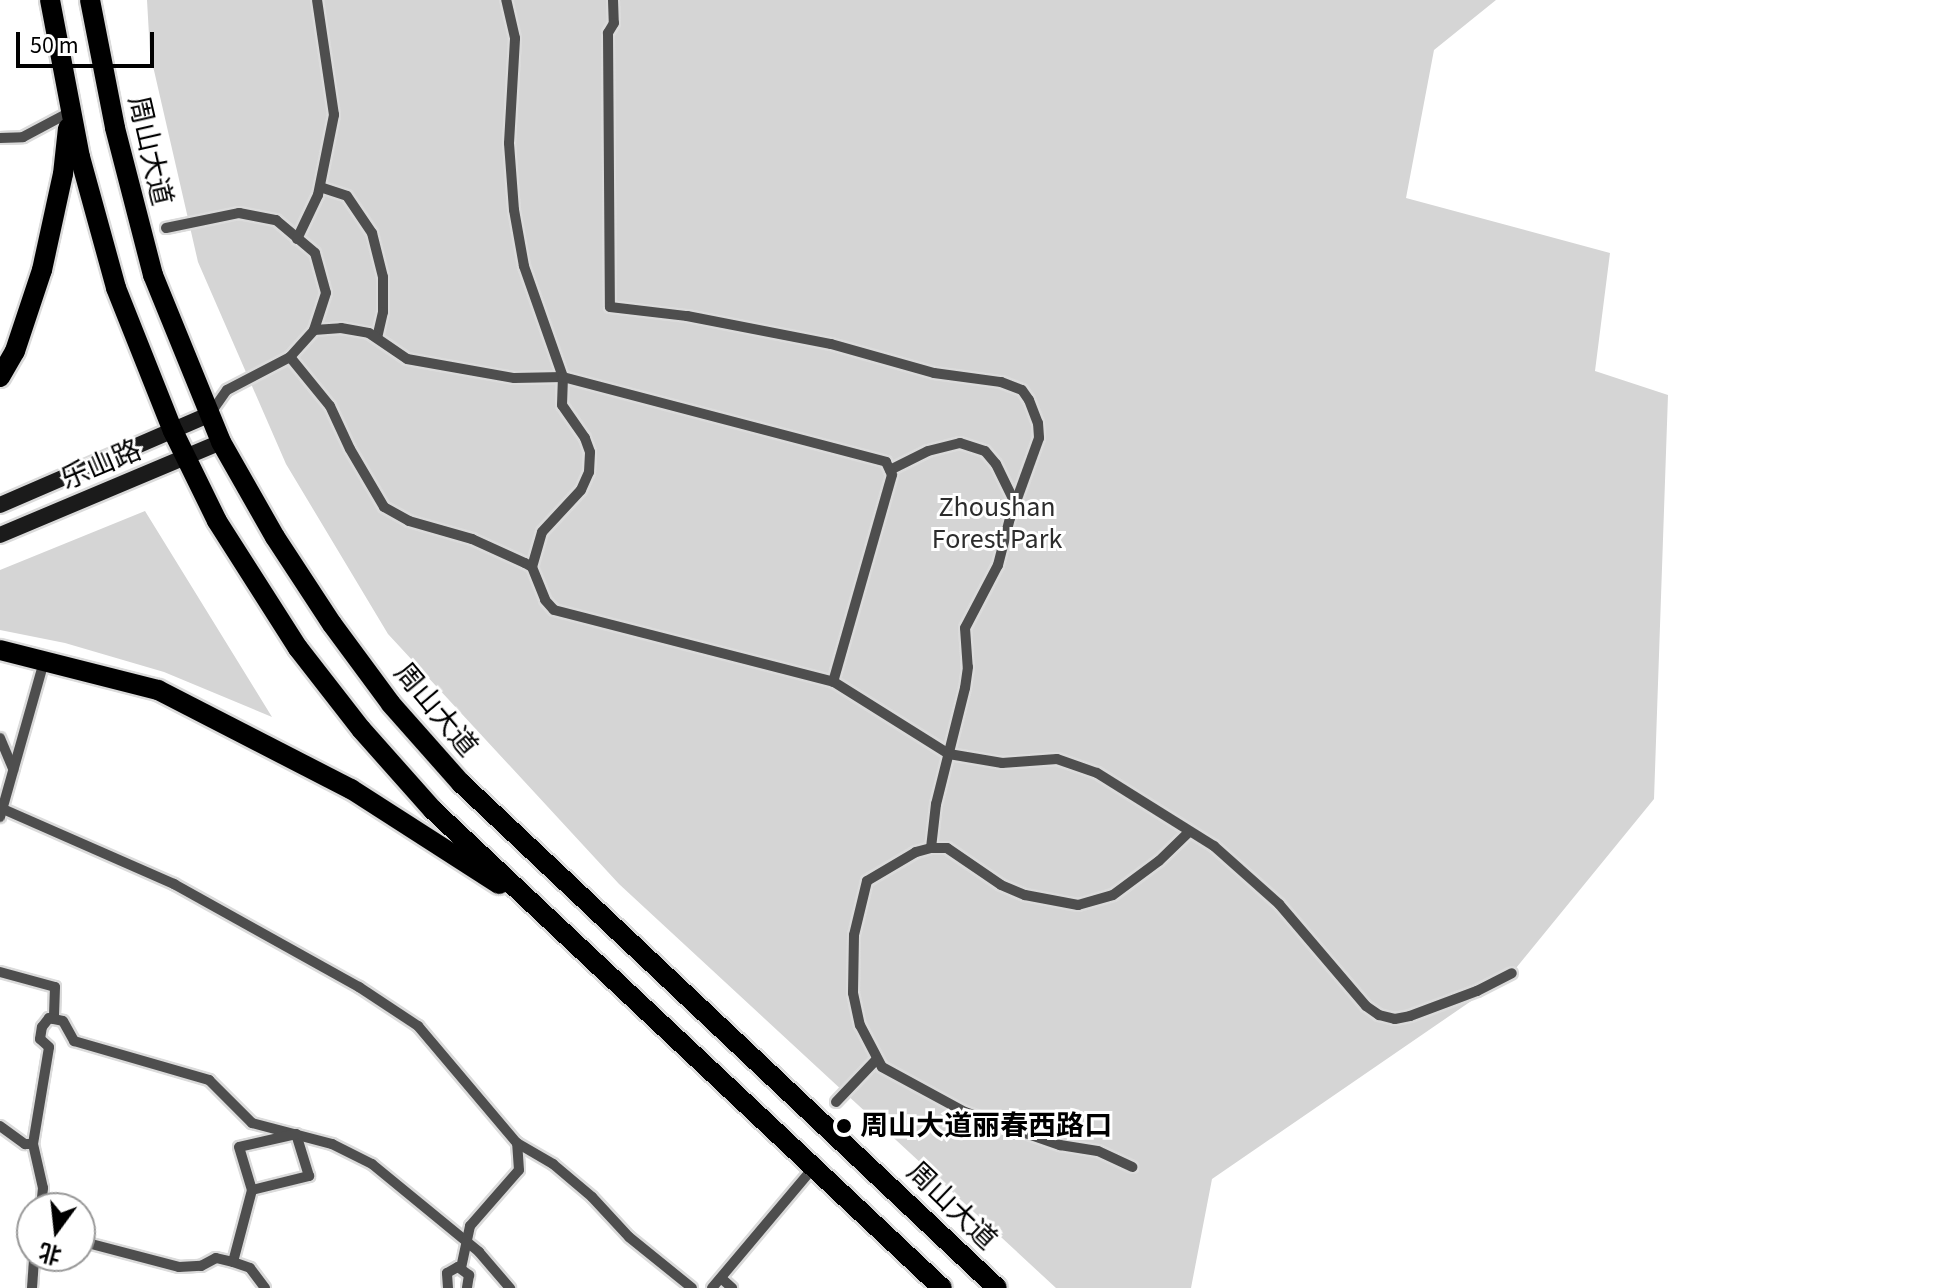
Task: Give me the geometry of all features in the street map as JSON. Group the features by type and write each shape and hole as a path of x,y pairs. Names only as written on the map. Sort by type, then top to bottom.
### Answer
{"main road":[{"path":"50,0 70,112 116,288 173,431 239,558 325,683 433,810 942,1288"},
{"name":"周山大道","path":"90,0 121,155 153,275 221,442 275,537 332,624 391,704 461,783 997,1288"},
{"path":"0,377 15,351 42,270 63,174 70,112"},
{"name":"乐山路","path":"0,505 210,414"},
{"name":"乐山路","path":"0,535 221,442"},
{"path":"0,650 158,690 351,789 541,911"}],"lane":[{"path":"297,239 320,187 334,115 317,0"},
{"path":"506,0 515,38 509,143 514,210 524,266 563,377 562,405 585,438 590,452 589,472 581,490 542,532 532,567 545,600 554,610 833,682 949,754 1002,763 1057,759 1076,764 1121,786 1188,833 1214,846 1279,904 1366,1006 1379,1015 1395,1019 1410,1016 1477,991 1512,973"},
{"path":"613,0 614,23 608,33 610,307 765,329 934,373 1001,382 1022,390 1038,423 1039,438 1015,503 998,565 965,628 968,667 936,804 931,848"},
{"path":"0,138 23,137 70,112"},
{"path":"320,187 347,196 372,233 383,277 383,312 377,337"},
{"path":"166,228 239,213 276,220 315,253 326,293 314,330 290,357 227,390 210,414"},
{"path":"314,330 341,328 377,337 407,359 514,378 563,377 886,462 892,475 833,682"},
{"path":"290,357 330,406 350,449 384,507 409,521 472,539 532,567"},
{"path":"890,470 928,451 960,443 985,451 996,464 1015,503"},
{"path":"44,661 1,813 174,884 359,987 418,1026 517,1143 553,1164 592,1197 629,1237 692,1288"},
{"path":"0,738 14,769"},
{"path":"1133,1167 1098,1151 1060,1145 965,1112 882,1067 860,1025 853,993 852,958 860,903 867,881 916,852 947,848 1001,885 1025,895 1078,905 1113,895 1159,861 1188,833"},
{"path":"0,972 55,987 54,1019"},
{"path":"43,1192 33,1144 49,1047 40,1039 42,1027 49,1018 63,1021 74,1041 209,1080 252,1123 332,1144 372,1164 488,1261 510,1288"},
{"path":"836,1102 876,1060"},
{"path":"0,1126 25,1144 33,1144"},
{"path":"252,1190 309,1176 296,1134"},
{"path":"233,1262 252,1190 239,1147 296,1134"},
{"path":"461,1268 464,1241 479,1214 519,1170 517,1143"},
{"path":"712,1288 814,1167"},
{"path":"96,1245 179,1267 201,1266 216,1258 233,1262 250,1268 265,1288"},
{"path":"448,1288 447,1273 461,1268"},
{"path":"461,1268 470,1277 467,1288"},
{"path":"721,1278 732,1288"}],"green space":[{"name":"Zhoushan Forest Park","path":"147,0 1496,0 1434,50 1406,198 1610,253 1595,371 1668,395 1654,799 1512,973 1212,1179 1191,1288 1056,1288 619,884 388,634 286,464 198,262 150,53"},
{"path":"145,511 272,717 164,672 65,643 0,630 0,570"}],"place":[{"name":"周山大道丽春西路口","path":"844,1126"}]}
